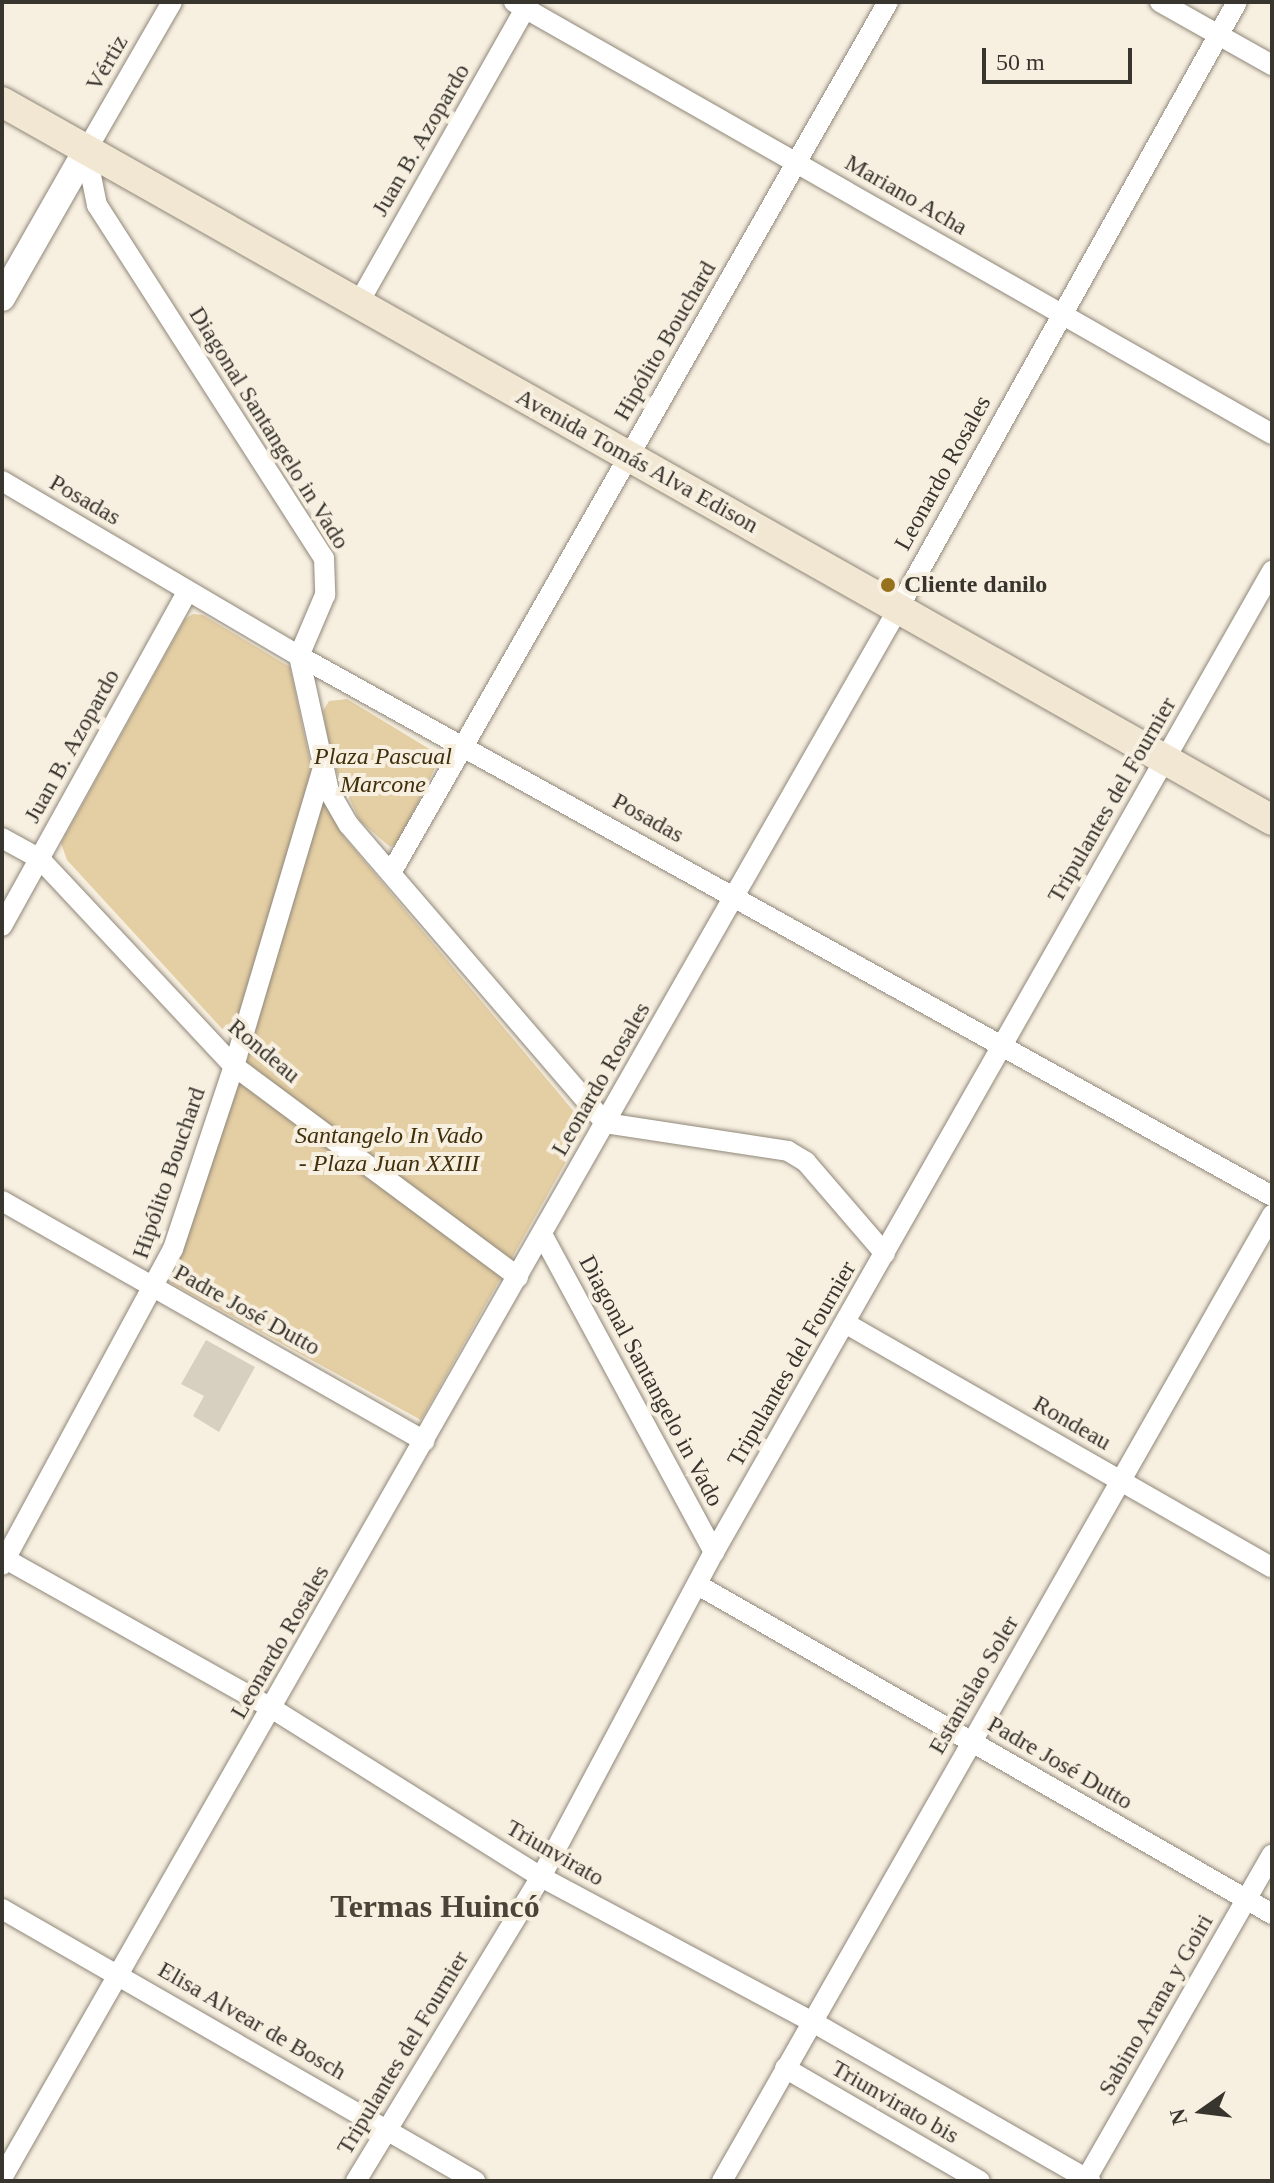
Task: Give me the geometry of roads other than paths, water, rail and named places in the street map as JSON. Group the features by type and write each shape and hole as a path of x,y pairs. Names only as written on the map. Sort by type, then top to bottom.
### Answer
{"main road":[{"name":"Avenida Tomás Alva Edison","path":"2,102 1272,820"}],"street":[{"name":"Vértiz","path":"86,151 172,2"},
{"name":"Hipólito Bouchard","path":"391,873 888,2"},
{"path":"1160,2 1272,65"},
{"name":"Leonardo Rosales","path":"2,2178 117,1974 273,1709 898,609 1060,313 1237,2"},
{"name":"Mariano Acha","path":"523,4 1272,434"},
{"name":"Juan B. Azopardo","path":"358,304 523,4"},
{"path":"2,298 86,151"},
{"name":"Diagonal Santangelo in Vado","path":"86,151 97,205 324,558 328,583 299,656"},
{"name":"Posadas","path":"2,481 299,656 1003,1043 1272,1196"},
{"name":"Tripulantes del Fournier","path":"356,2181 541,1877 714,1552 1272,571"},
{"name":"Juan B. Azopardo","path":"2,926 188,591"},
{"path":"299,656 322,771 349,825 605,1123 788,1151 806,1162 885,1254"},
{"name":"Hipólito Bouchard","path":"3,1561 155,1288 234,1066 322,771"},
{"name":"Rondeau","path":"2,838 40,859 234,1066 518,1277"},
{"name":"Padre José Dutto","path":"2,1201 425,1441"},
{"name":"Estanislao Soler","path":"722,2181 1272,1215"},
{"name":"Diagonal Santangelo in Vado","path":"542,1234 714,1552"},
{"name":"Rondeau","path":"845,1323 1272,1568"},
{"name":"Triunvirato","path":"3,1561 273,1709 541,1877 811,2021 1087,2180"},
{"name":"Padre José Dutto","path":"698,1585 1272,1914"},
{"name":"Sabino Arana y Goiri","path":"1087,2180 1272,1855"},
{"name":"Elisa Alvear de Bosch","path":"2,1909 387,2127 475,2181"},
{"name":"Triunvirato bis","path":"785,2068 980,2181"}],"place":[{"name":"Cliente danilo","path":"888,585"}],"district":[{"name":"Termas Huincó","path":"435,1906"}],"park label":[{"name":"Plaza Pascual Marcone","path":"383,771"},
{"name":"Santangelo In Vado - Plaza Juan XXIII","path":"389,1150"}]}
